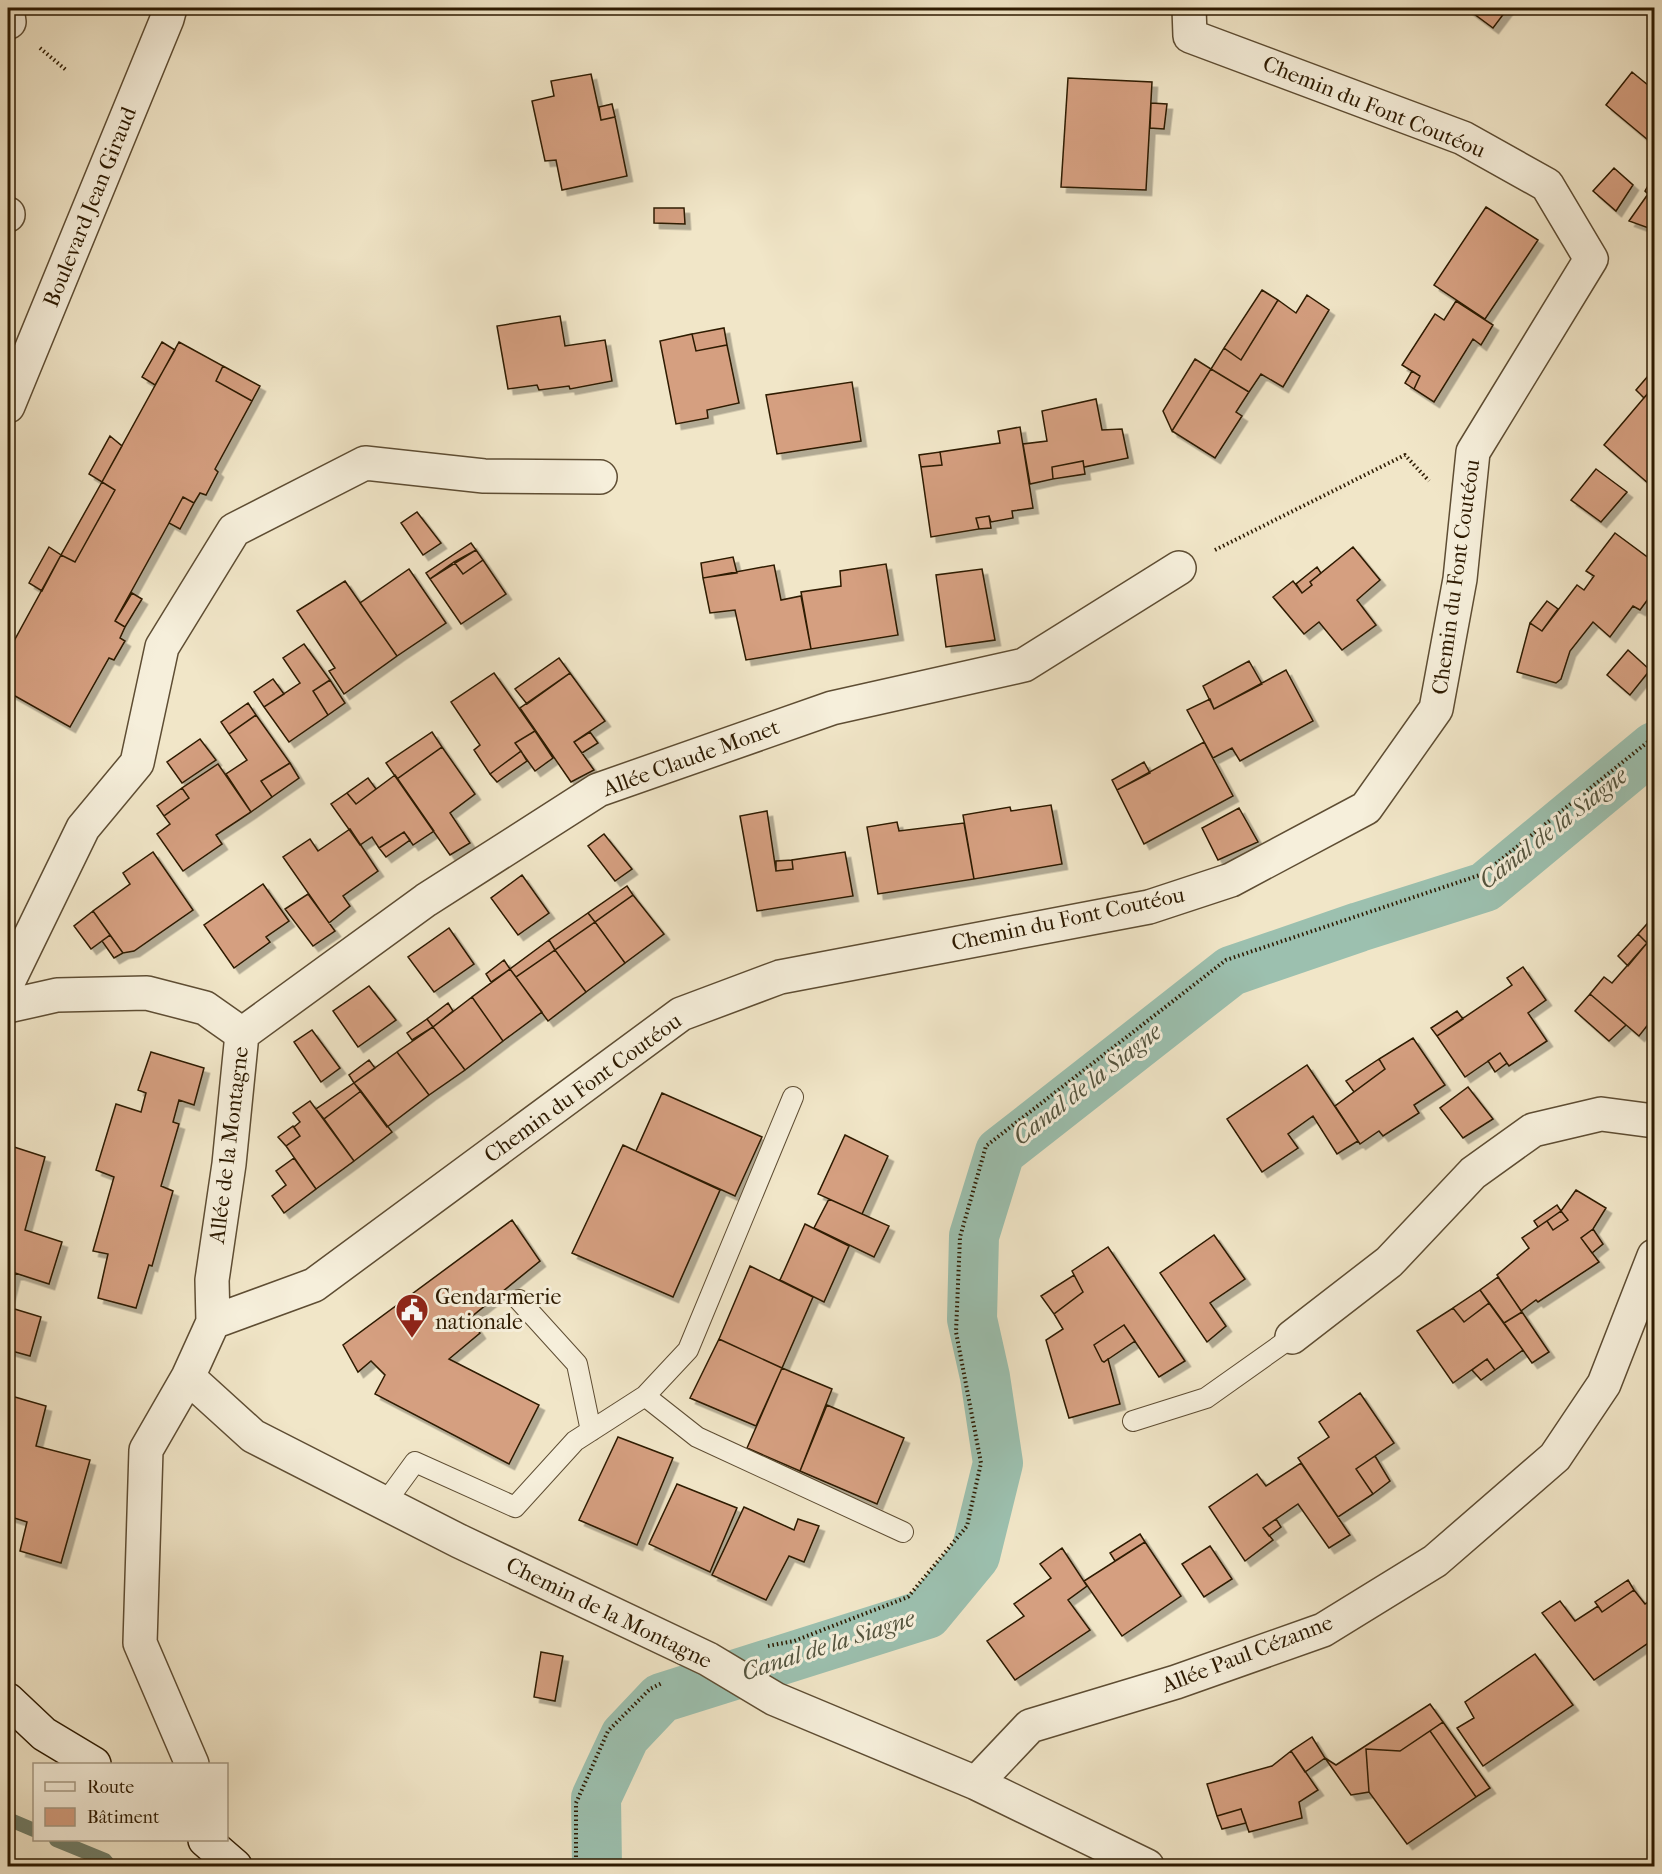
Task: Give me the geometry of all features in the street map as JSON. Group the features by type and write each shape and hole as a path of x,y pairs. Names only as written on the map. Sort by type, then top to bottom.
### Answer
{"street":[{"name":"Boulevard Jean Giraud","path":"8,406 163,30 170,8"},
{"name":"Chemin du Font Coutéou","path":"213,1322 314,1285 681,1014 780,977 1149,907 1231,880 1366,808 1436,709 1460,579 1473,452 1591,259 1547,185 1463,138 1190,36 1189,8"},
{"path":"8,982 82,828 137,763 162,647 234,530 365,463 484,476 600,477"},
{"name":"Allée Claude Monet","path":"242,1034 426,900 598,790 832,708 1024,665 1179,568"},
{"name":"Allée de la Montagne","path":"8,1006 57,995 147,993 205,1008 242,1034 229,1164 212,1280 213,1322"},
{"path":"1292,1337 1389,1262 1473,1173 1533,1130 1601,1114 1654,1121"},
{"name":"Allée Paul Cézanne","path":"976,1783 1030,1726 1176,1682 1323,1630 1435,1561 1555,1457 1604,1384 1654,1256"},
{"path":"192,1763 140,1643 146,1450 188,1377 213,1322"},
{"name":"Chemin de la Montagne","path":"188,1377 253,1436 459,1541 708,1659 775,1699 976,1783 1147,1866"},
{"path":"8,1700 44,1734 92,1763"},
{"path":"208,1841 236,1866"},
{"path":"225,1841 236,1866"}],"lane":[{"path":"385,1503 415,1462 515,1507 575,1441 645,1396 688,1350 793,1097"},
{"path":"519,1300 577,1364 591,1431"},
{"path":"1132,1421 1206,1398 1292,1337"},
{"path":"645,1396 698,1437 903,1532"}],"path":[{"path":"1179,568 1405,455"},
{"path":"576,1866 576,1803 608,1731 650,1689 708,1659 794,1641 908,1597 967,1526 981,1463 956,1332 960,1237 986,1146 1226,960 1483,874 1654,736"}],"building":[{"path":"1466,8 1508,8 1493,28"},
{"path":"1632,72 1654,90 1654,145 1606,105"},
{"path":"591,74 601,120 615,117 627,176 562,190 556,160 545,161 532,101 554,96 551,81"},
{"path":"1068,78 1152,82 1146,190 1061,187"},
{"path":"1151,103 1167,104 1164,129 1150,128"},
{"path":"612,104 615,117 601,120 599,107"},
{"path":"1654,167 1654,230 1629,221 1648,194 1645,191 1653,177 1650,174"},
{"path":"1614,168 1633,185 1616,211 1593,191"},
{"path":"1486,207 1538,240 1485,319 1434,285"},
{"path":"654,208 684,208 685,224 654,223"},
{"path":"1262,290 1278,300 1241,360 1224,348"},
{"path":"1307,295 1329,310 1283,387 1261,374 1249,392 1211,369 1224,348 1241,360 1278,300 1296,313"},
{"path":"1456,301 1493,325 1481,345 1473,339 1434,402 1414,389 1420,376 1402,365 1435,314 1444,320"},
{"path":"560,316 565,346 605,340 612,381 570,389 569,386 539,390 537,385 508,389 497,326"},
{"path":"724,328 727,345 696,351 692,334"},
{"path":"692,334 696,351 727,345 739,403 707,410 708,418 676,424 660,341"},
{"path":"162,342 175,350 155,385 142,377"},
{"path":"179,342 223,366 216,381 252,401 215,469 218,472 206,495 200,493 194,503 183,497 115,621 125,627 120,638 125,641 114,660 109,658 70,727 8,692 8,652 61,555 75,562 115,490 102,482"},
{"path":"1195,359 1211,369 1172,431 1163,411"},
{"path":"223,366 260,386 252,401 216,381"},
{"path":"1211,369 1249,392 1236,412 1242,416 1215,458 1172,431"},
{"path":"1654,369 1654,386 1644,398 1636,390"},
{"path":"1412,371 1420,376 1414,389 1405,383"},
{"path":"852,382 861,441 777,454 766,395"},
{"path":"1654,386 1654,477 1649,484 1604,445"},
{"path":"1096,399 1102,430 1122,429 1128,458 1084,467 1083,461 1052,467 1053,479 1030,484 1023,444 1047,441 1042,411"},
{"path":"1020,427 1033,508 1012,511 1013,518 991,522 989,516 976,518 979,529 931,537 921,467 942,465 940,452 1000,443 998,431"},
{"path":"110,436 122,446 102,482 89,474"},
{"path":"940,452 942,465 921,467 919,455"},
{"path":"1083,461 1085,474 1053,479 1052,467"},
{"path":"1596,469 1627,492 1601,522 1571,500"},
{"path":"102,482 115,490 75,562 61,555"},
{"path":"183,497 194,503 180,529 169,523"},
{"path":"417,512 441,543 423,555 401,523"},
{"path":"989,516 991,528 979,529 976,518"},
{"path":"1615,533 1654,562 1654,591 1640,610 1633,606 1610,637 1593,622 1570,651 1561,679 1556,683 1517,672 1530,623 1542,631 1577,585 1584,590 1594,576 1586,571"},
{"path":"471,543 476,550 430,579 426,573"},
{"path":"49,547 61,555 42,591 29,583"},
{"path":"1353,547 1380,580 1357,600 1376,625 1342,650 1319,622 1304,634 1273,597 1293,581 1302,593 1312,585 1310,582"},
{"path":"476,550 483,560 463,574 454,562"},
{"path":"733,557 737,573 703,578 701,563"},
{"path":"483,560 506,594 461,624 430,579 454,562 463,574"},
{"path":"886,564 898,635 811,649 801,592 841,586 840,571"},
{"path":"774,565 781,600 801,596 811,649 746,660 735,610 710,613 703,578"},
{"path":"1317,567 1321,573 1302,593 1296,584"},
{"path":"409,569 446,623 397,656 360,603"},
{"path":"982,569 995,640 946,647 936,575"},
{"path":"345,581 397,656 344,694 329,671 335,668 297,611"},
{"path":"132,593 142,599 125,627 115,621"},
{"path":"1547,601 1558,609 1542,631 1530,623"},
{"path":"304,644 330,680 313,691 328,715 289,742 264,707 300,683 283,658"},
{"path":"1628,650 1650,670 1630,695 1607,675"},
{"path":"559,658 570,673 527,704 515,689"},
{"path":"1249,661 1262,684 1214,709 1203,686"},
{"path":"1286,670 1313,721 1240,761 1232,748 1213,758 1187,710 1210,699 1214,709"},
{"path":"494,673 535,731 515,743 521,751 490,774 474,750 480,745 451,702"},
{"path":"570,673 605,721 574,742 594,770 571,782 520,708"},
{"path":"273,679 284,694 264,707 254,692"},
{"path":"330,680 345,703 328,715 313,691"},
{"path":"248,703 256,715 229,734 221,722"},
{"path":"256,715 290,763 261,781 272,797 251,812 226,774 247,760 229,734"},
{"path":"535,731 553,758 535,771 515,743"},
{"path":"432,732 442,747 397,779 386,763"},
{"path":"590,732 598,743 582,753 574,742"},
{"path":"200,739 216,760 182,783 167,762"},
{"path":"1204,742 1233,796 1144,844 1117,790"},
{"path":"442,747 475,794 450,813 470,843 450,855 397,779"},
{"path":"521,751 527,761 497,782 490,774"},
{"path":"1144,762 1150,773 1117,790 1112,780"},
{"path":"290,763 299,778 272,797 261,781"},
{"path":"218,764 251,812 216,835 222,844 183,871 157,834 170,824 164,816 189,798 182,788"},
{"path":"395,775 434,831 413,845 404,832 379,848 372,837 360,845 331,804 347,793 356,804"},
{"path":"368,778 376,789 356,804 347,793"},
{"path":"182,788 189,798 164,816 157,806"},
{"path":"1051,805 1062,864 974,879 963,815 1010,807 1011,811"},
{"path":"1239,808 1258,842 1218,860 1202,828"},
{"path":"767,811 776,871 793,869 792,860 845,852 853,896 757,911 740,816"},
{"path":"897,822 899,831 964,823 974,879 878,894 867,827"},
{"path":"350,829 378,871 343,896 350,906 329,923 283,857 310,839 318,851"},
{"path":"404,832 410,840 386,857 379,848"},
{"path":"604,834 632,869 615,881 588,846"},
{"path":"153,852 193,910 134,951 123,953 93,911 130,884 123,873"},
{"path":"792,860 793,869 776,871 776,861"},
{"path":"522,875 549,913 518,935 491,898"},
{"path":"263,884 289,921 266,937 270,942 234,968 204,925"},
{"path":"627,886 633,895 595,922 588,913"},
{"path":"308,894 335,931 313,946 285,909"},
{"path":"633,895 664,934 625,963 595,922"},
{"path":"93,911 110,935 91,949 74,926"},
{"path":"588,913 595,922 555,950 549,940"},
{"path":"1654,916 1654,1017 1639,1036 1590,994 1604,977 1612,983 1647,943 1638,934"},
{"path":"595,922 625,963 586,992 555,950"},
{"path":"449,928 474,964 434,992 408,957"},
{"path":"1638,934 1647,943 1628,966 1618,956"},
{"path":"110,935 123,953 114,958 102,941"},
{"path":"549,940 555,950 516,977 510,969"},
{"path":"555,950 586,992 548,1021 516,977"},
{"path":"504,960 510,969 491,982 486,974"},
{"path":"1523,967 1546,1000 1528,1013 1547,1041 1509,1066 1500,1053 1465,1077 1437,1036 1512,985 1507,978"},
{"path":"510,969 542,1012 503,1041 472,997"},
{"path":"369,986 396,1020 358,1047 333,1011"},
{"path":"1590,994 1626,1025 1609,1041 1575,1011"},
{"path":"472,997 503,1041 465,1070 433,1027"},
{"path":"448,1003 453,1011 433,1027 427,1019"},
{"path":"1457,1011 1463,1019 1437,1036 1431,1028"},
{"path":"427,1019 433,1027 412,1040 407,1033"},
{"path":"433,1027 465,1070 429,1095 397,1052"},
{"path":"312,1030 340,1068 321,1082 294,1042"},
{"path":"1413,1038 1445,1085 1414,1105 1419,1113 1383,1136 1379,1131 1360,1144 1335,1106 1385,1069 1379,1059"},
{"path":"151,1052 204,1068 194,1105 179,1100 173,1122 179,1124 161,1186 173,1191 152,1266 149,1265 136,1308 98,1298 108,1254 93,1251 114,1177 96,1170 116,1104 141,1112 146,1093 138,1090"},
{"path":"397,1052 429,1095 387,1127 354,1083"},
{"path":"1500,1053 1507,1063 1495,1072 1488,1061"},
{"path":"1379,1059 1385,1069 1354,1092 1346,1081"},
{"path":"369,1060 375,1068 354,1083 349,1075"},
{"path":"1307,1065 1358,1141 1337,1154 1313,1116 1288,1134 1298,1148 1262,1172 1227,1119"},
{"path":"354,1083 361,1091 324,1119 316,1109"},
{"path":"1468,1087 1493,1119 1463,1138 1440,1108"},
{"path":"361,1091 392,1132 354,1161 324,1119"},
{"path":"662,1093 762,1137 735,1196 636,1151"},
{"path":"310,1101 354,1161 316,1189 286,1146 300,1136 294,1127 300,1122 293,1113"},
{"path":"293,1126 300,1136 286,1146 278,1137"},
{"path":"845,1135 888,1156 862,1214 818,1194"},
{"path":"623,1145 720,1190 673,1297 572,1253"},
{"path":"11,1146 45,1157 25,1230 62,1242 49,1284 15,1273 8,1301 8,1156"},
{"path":"294,1158 316,1189 284,1213 272,1196 286,1185 276,1171"},
{"path":"1576,1190 1606,1208 1593,1229 1581,1238 1599,1262 1521,1311 1497,1275 1529,1248 1522,1238 1547,1221 1553,1230 1568,1220 1561,1211"},
{"path":"829,1199 889,1226 874,1257 814,1228"},
{"path":"1557,1205 1561,1211 1538,1227 1534,1221"},
{"path":"1561,1211 1568,1220 1553,1230 1547,1221"},
{"name":"Gendarmerie nationale","path":"512,1220 540,1261 470,1318 480,1333 449,1359 539,1405 509,1464 375,1394 385,1375 371,1361 358,1372 343,1345"},
{"path":"805,1224 849,1246 824,1302 780,1280"},
{"path":"1593,1229 1603,1244 1592,1253 1581,1238"},
{"path":"1214,1235 1245,1279 1210,1303 1226,1326 1207,1342 1160,1273"},
{"path":"1108,1247 1185,1361 1159,1377 1124,1325 1094,1345 1102,1361 1108,1359 1120,1404 1069,1418 1046,1340 1063,1329 1054,1314 1083,1292 1072,1271"},
{"path":"750,1266 813,1297 782,1368 719,1339"},
{"path":"1074,1275 1083,1292 1054,1314 1041,1296"},
{"path":"1498,1277 1522,1312 1504,1323 1480,1290"},
{"path":"1480,1290 1489,1303 1464,1322 1453,1308"},
{"path":"1489,1303 1523,1350 1495,1370 1487,1359 1453,1383 1417,1331 1453,1308 1464,1322"},
{"path":"8,1307 41,1317 30,1356 8,1350"},
{"path":"1522,1312 1549,1352 1532,1363 1504,1323"},
{"path":"1124,1325 1135,1341 1104,1362 1102,1361 1094,1345"},
{"path":"719,1339 782,1368 756,1426 690,1398"},
{"path":"1487,1359 1495,1370 1481,1380 1472,1370"},
{"path":"782,1368 832,1389 800,1471 747,1448"},
{"path":"1360,1393 1394,1443 1356,1469 1373,1494 1338,1517 1298,1458 1329,1437 1319,1422"},
{"path":"8,1395 46,1406 36,1446 90,1460 61,1563 20,1551 27,1522 8,1516 8,1491 11,1479 8,1478"},
{"path":"827,1405 904,1438 877,1504 800,1471"},
{"path":"618,1437 673,1458 637,1545 579,1520"},
{"path":"1375,1456 1390,1481 1373,1494 1356,1469"},
{"path":"1301,1463 1350,1535 1329,1548 1298,1504 1263,1528 1273,1540 1245,1561 1209,1507 1257,1474 1266,1486"},
{"path":"677,1484 737,1508 710,1572 649,1544"},
{"path":"744,1507 794,1530 798,1519 819,1526 804,1562 789,1556 766,1600 712,1575"},
{"path":"1276,1519 1281,1527 1269,1536 1263,1528"},
{"path":"1140,1534 1145,1542 1115,1561 1110,1553"},
{"path":"1145,1542 1181,1596 1122,1636 1084,1581"},
{"path":"1210,1546 1232,1579 1204,1597 1182,1564"},
{"path":"1062,1548 1087,1586 1068,1600 1090,1630 1015,1680 987,1641 1024,1616 1014,1604 1051,1578 1040,1564"},
{"path":"1628,1580 1634,1590 1602,1612 1595,1602"},
{"path":"1634,1590 1645,1604 1654,1598 1654,1639 1594,1680 1542,1613 1560,1601 1575,1621 1598,1606 1602,1612"},
{"path":"541,1652 563,1656 555,1701 534,1697"},
{"path":"1535,1654 1573,1705 1483,1766 1457,1728 1474,1718 1465,1702"},
{"path":"1430,1704 1443,1722 1400,1751 1366,1749 1369,1792 1351,1795 1325,1758 1336,1765"},
{"path":"1443,1722 1490,1788 1476,1797 1430,1731"},
{"path":"1430,1731 1476,1797 1407,1844 1369,1792 1366,1749 1400,1751"},
{"path":"1312,1737 1325,1758 1305,1772 1291,1751"},
{"path":"1291,1751 1318,1790 1299,1802 1302,1818 1249,1832 1241,1809 1217,1816 1207,1784 1272,1766"},
{"path":"1241,1809 1246,1823 1222,1829 1217,1816"}],"waterway":[{"name":"Canal de la Siagne","path":"597,1866 596,1798 625,1736 661,1698 927,1614 975,1556 998,1463 985,1377 972,1319 974,1236 1000,1152 1231,971 1485,887 1654,747"},
{"path":"8,1819 33,1830"},
{"path":"58,1841 105,1860 110,1866"}],"place":[{"name":"Gendarmerie nationale","path":"412,1339"}]}
